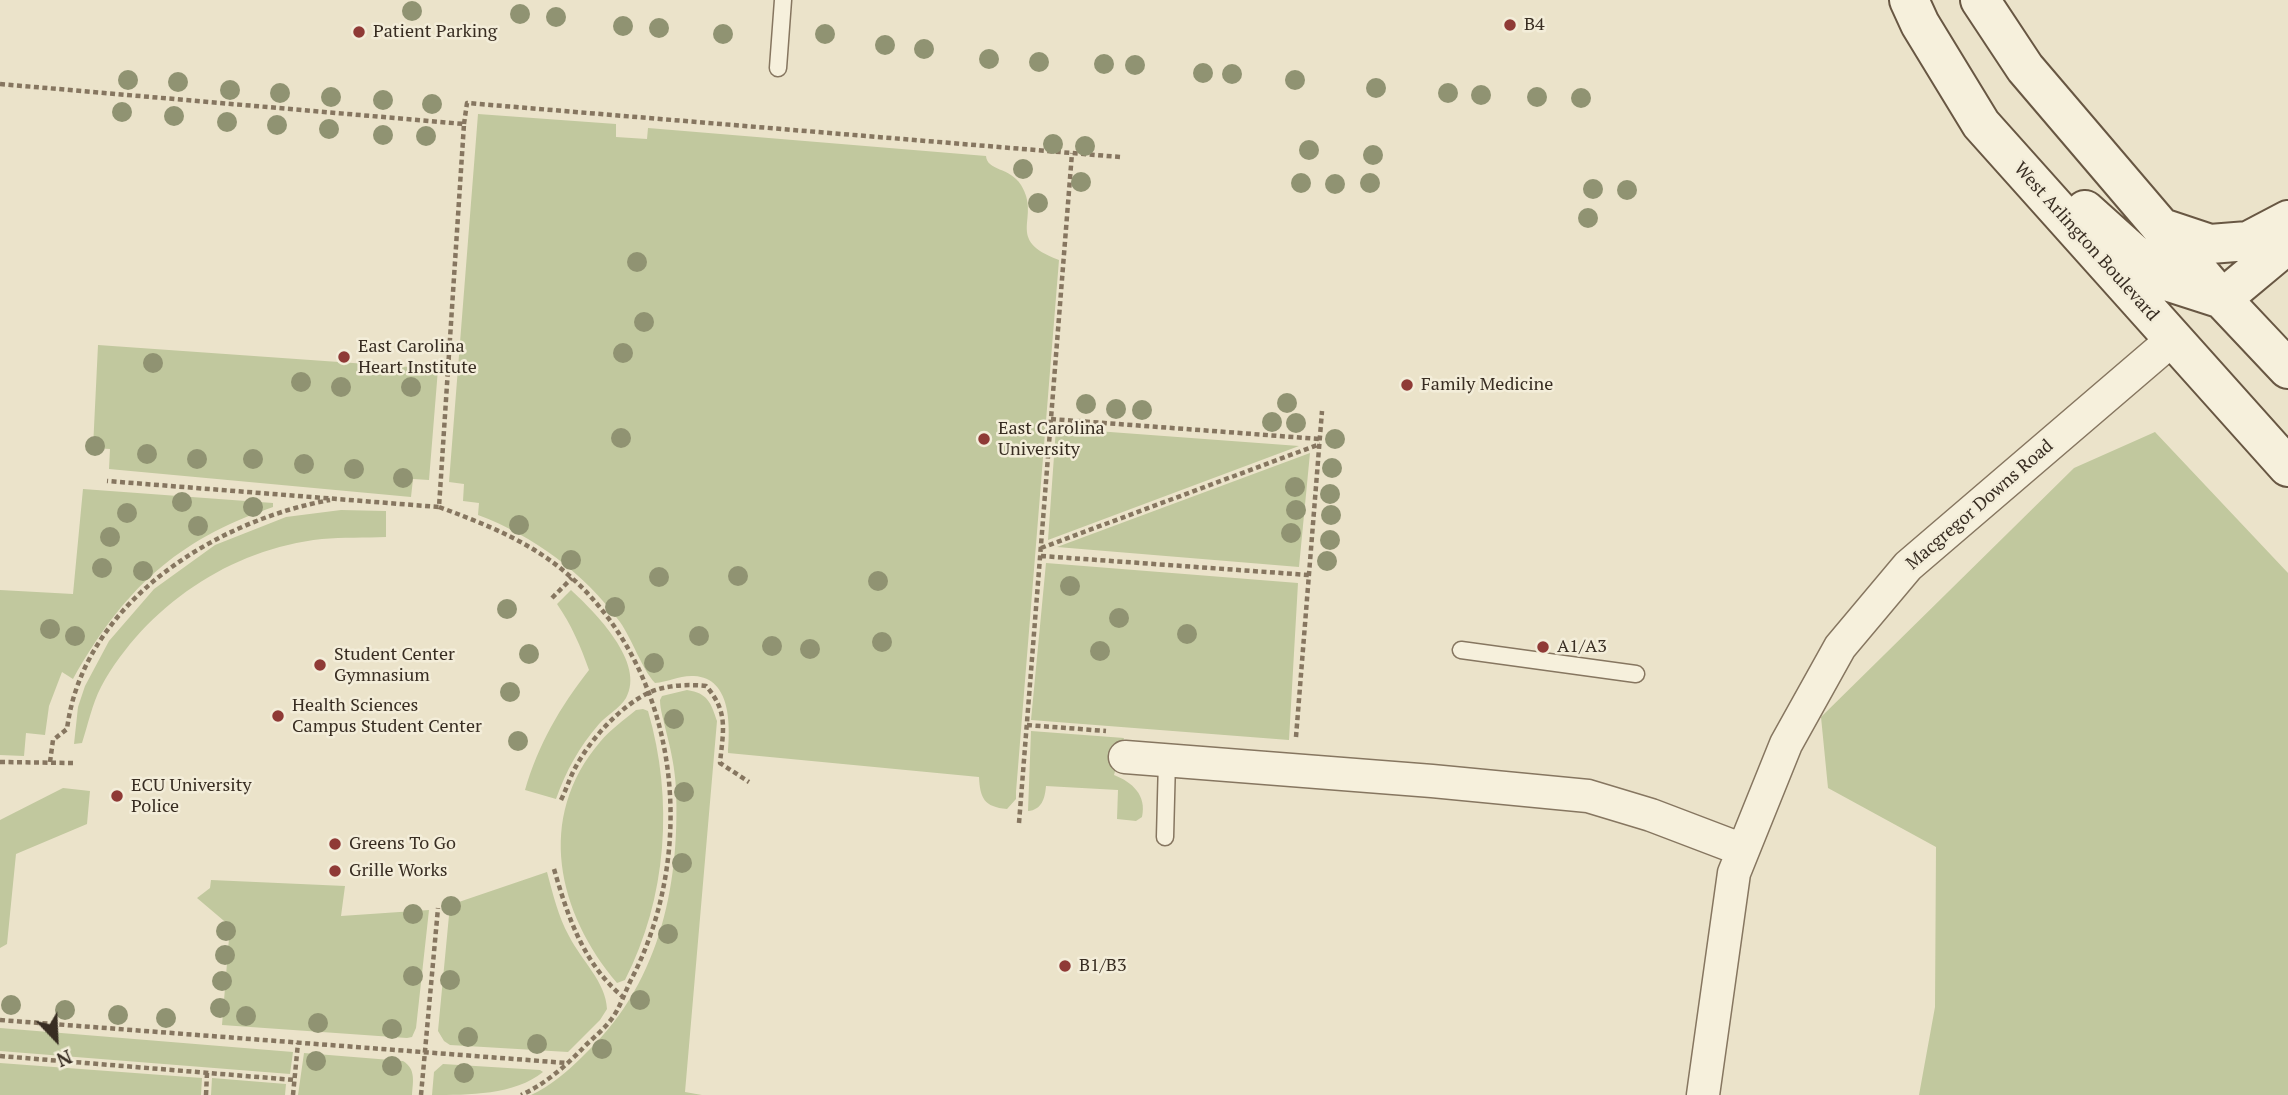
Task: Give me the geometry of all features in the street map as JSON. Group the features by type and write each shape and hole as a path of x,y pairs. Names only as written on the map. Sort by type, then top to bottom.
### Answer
{"main road":[{"name":"West Arlington Boulevard","path":"1909,0 1920,24 1981,124 2288,467"},
{"path":"1980,0 2025,68 2222,299 2288,369"},
{"path":"1981,124 2101,223 2163,280 2222,299"},
{"path":"2162,228 2210,244 2248,241 2288,220"},
{"path":"2222,299 2288,244"}],"street":[{"name":"Macgregor Downs Road","path":"1703,1095 1734,873 1786,744 1840,647 1908,566 2173,339"},
{"path":"1125,757 1588,796 1651,815 1743,850"}],"lane":[{"path":"778,68 783,0"},
{"path":"1461,650 1636,674"},
{"path":"1165,837 1167,760"}],"path":[{"path":"0,84 464,124"},
{"path":"439,507 467,103 1120,157"},
{"path":"1019,823 1072,153"},
{"path":"1293,770 1322,411"},
{"path":"1051,419 1320,441"},
{"path":"1041,548 1320,441"},
{"path":"107,481 439,507 501,530 523,542 572,578 609,619 636,664 649,693 662,737 670,784 670,826 663,890 644,955 612,1019 568,1063 521,1095"},
{"path":"50,762 53,740 67,729 70,710 89,663 103,638 128,606 160,575 206,543 247,523 307,504 337,499"},
{"path":"1041,556 1309,575"},
{"path":"552,598 572,578"},
{"path":"561,800 574,770 590,744 633,703 649,693 688,684 706,686 717,698 723,713 720,763 749,782"},
{"path":"0,762 73,763"},
{"path":"554,869 568,918 589,957 611,987 623,996"},
{"path":"421,1095 438,908"},
{"path":"0,1020 568,1063"},
{"path":"293,1095 298,1043"},
{"path":"0,1056 295,1080"},
{"path":"206,1095 207,1073"}],"green space":[{"path":"478,114 616,124 616,137 647,139 648,128 986,156 990,164 1011,175 1021,185 1026,197 1028,236 1032,244 1059,260 1016,799 1007,809 988,804 982,796 979,777 728,753 726,706 716,685 694,676 655,683 620,622 574,572 538,545 478,515 479,503 463,501 464,484 449,482"},
{"path":"98,345 438,369 429,480 413,479 411,497 109,469 110,449 93,448"},
{"path":"1056,428 1299,446 1048,540"},
{"path":"2155,432 2288,573 2288,1095 1919,1095 1935,1007 1936,847 1828,788 1821,717 2074,468"},
{"path":"1310,453 1299,567 1057,547"},
{"path":"83,489 273,503 273,507 208,535 155,572 112,619 73,679 62,672 49,706 45,735 26,733 24,756 0,755 0,590 73,594"},
{"path":"341,510 386,511 386,537 322,539 288,545 255,555 194,586 166,607 120,658 101,687 82,743 74,744 78,707 85,686 109,641 154,589 215,545 286,517"},
{"path":"1046,563 1298,583 1289,740 1031,720"},
{"path":"571,590 593,611 615,639 629,669 630,684 623,702 599,724 579,750 556,799 525,790 536,757 551,727 589,670 575,636 557,604"},
{"path":"687,690 708,700 717,721 685,1092 702,1095 531,1095 564,1073 608,1030 629,1000 659,935 674,864 676,827 675,774 660,700 662,696"},
{"path":"636,710 648,711 661,779 662,848 658,882 639,949 625,980 617,983 580,926 562,865 561,833 567,802 580,771 608,733"},
{"path":"1031,731 1124,738 1114,775 1137,790 1142,802 1142,817 1136,821 1117,819 1118,790 1046,786 1040,806 1028,811"},
{"path":"63,788 90,791 87,824 16,854 7,944 0,948 0,820"},
{"path":"547,872 565,928 598,980 607,1009 600,1020 568,1052 450,1045 438,1031 450,905"},
{"path":"211,880 345,886 341,916 429,910 416,1028 412,1037 222,1025 230,926 197,898 210,888"},
{"path":"0,1028 293,1052 290,1074 0,1051"},
{"path":"304,1053 403,1061 412,1072 412,1095 298,1095"},
{"path":"0,1063 202,1078 201,1095 0,1095"},
{"path":"443,1064 543,1072 532,1080 505,1089 476,1094 432,1095 434,1072"},
{"path":"212,1078 286,1084 285,1095 211,1095"}],"place":[{"name":"B4","path":"1510,25"},
{"name":"Patient Parking","path":"359,32"},
{"name":"East Carolina Heart Institute","path":"344,357"},
{"name":"Family Medicine","path":"1407,385"},
{"name":"East Carolina University","path":"984,439"},
{"name":"A1/A3","path":"1543,647"},
{"name":"Student Center Gymnasium","path":"320,665"},
{"name":"Health Sciences Campus Student Center","path":"278,716"},
{"name":"ECU University Police","path":"117,796"},
{"name":"Greens To Go","path":"335,844"},
{"name":"Grille Works","path":"335,871"},
{"name":"B1/B3","path":"1065,966"}]}
